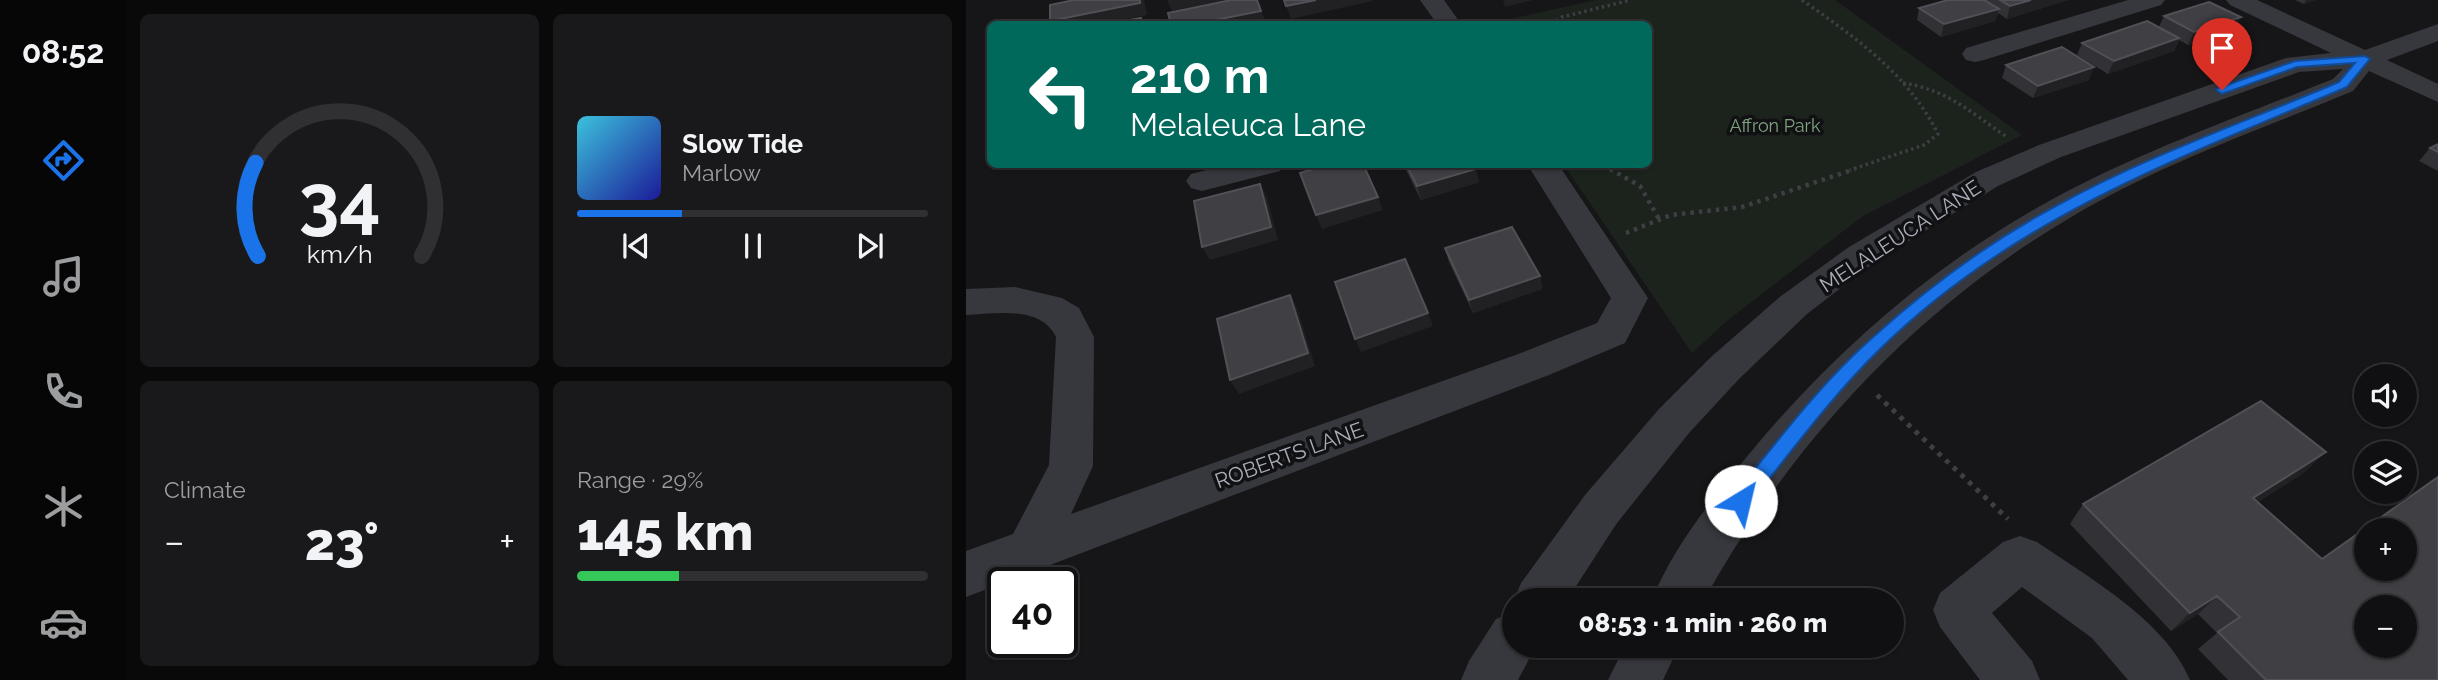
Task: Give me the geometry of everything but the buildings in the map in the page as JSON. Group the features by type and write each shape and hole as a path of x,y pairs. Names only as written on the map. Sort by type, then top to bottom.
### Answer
{"street":[{"path":"1432,0 1444,21"},
{"path":"1975,54 2152,0"},
{"path":"2238,0 2438,94"},
{"name":"MELALEUCA LANE","path":"1547,588 1601,509 1674,421 1725,368 1794,305 1861,255 1987,179 2050,151 2295,64 2365,59 2438,32"},
{"name":"MELALEUCA LANE","path":"1684,588 1754,482 1810,415 1874,345 1938,290 2003,244 2062,208 2129,175 2343,85 2365,59"},
{"path":"1202,181 1253,168"},
{"path":"1545,168 1597,247"},
{"name":"ROBERTS LANE","path":"966,574 1522,369 1611,333 1630,298 1597,247"},
{"path":"966,302 1015,300 1049,307 1066,318 1075,337 1071,466 1030,550"},
{"path":"2013,680 1958,610 2015,540 2110,621 2164,680"},
{"path":"1488,680 1502,657"},
{"path":"1635,680 1647,658"}],"path":[{"path":"1556,21 1562,17 1630,0"},
{"path":"1597,247 1660,219 1742,207 1924,145 1938,134 1929,112 1867,46 1802,0"},
{"path":"1903,83 1929,87 1943,93 2014,142"},
{"path":"1609,168 1640,186 1660,219"},
{"path":"1876,393 2015,540"}],"green space":[{"name":"Affron Park","path":"1596,0 1835,0 2022,135 1863,216 1728,320 1692,353 1566,168 1652,168 1652,21 1502,21"}],"route":[{"path":"1741,501 1810,415 1874,345 1938,290 2003,244 2062,208 2129,175 2343,85 2365,59 2295,64 2222,90"}]}
